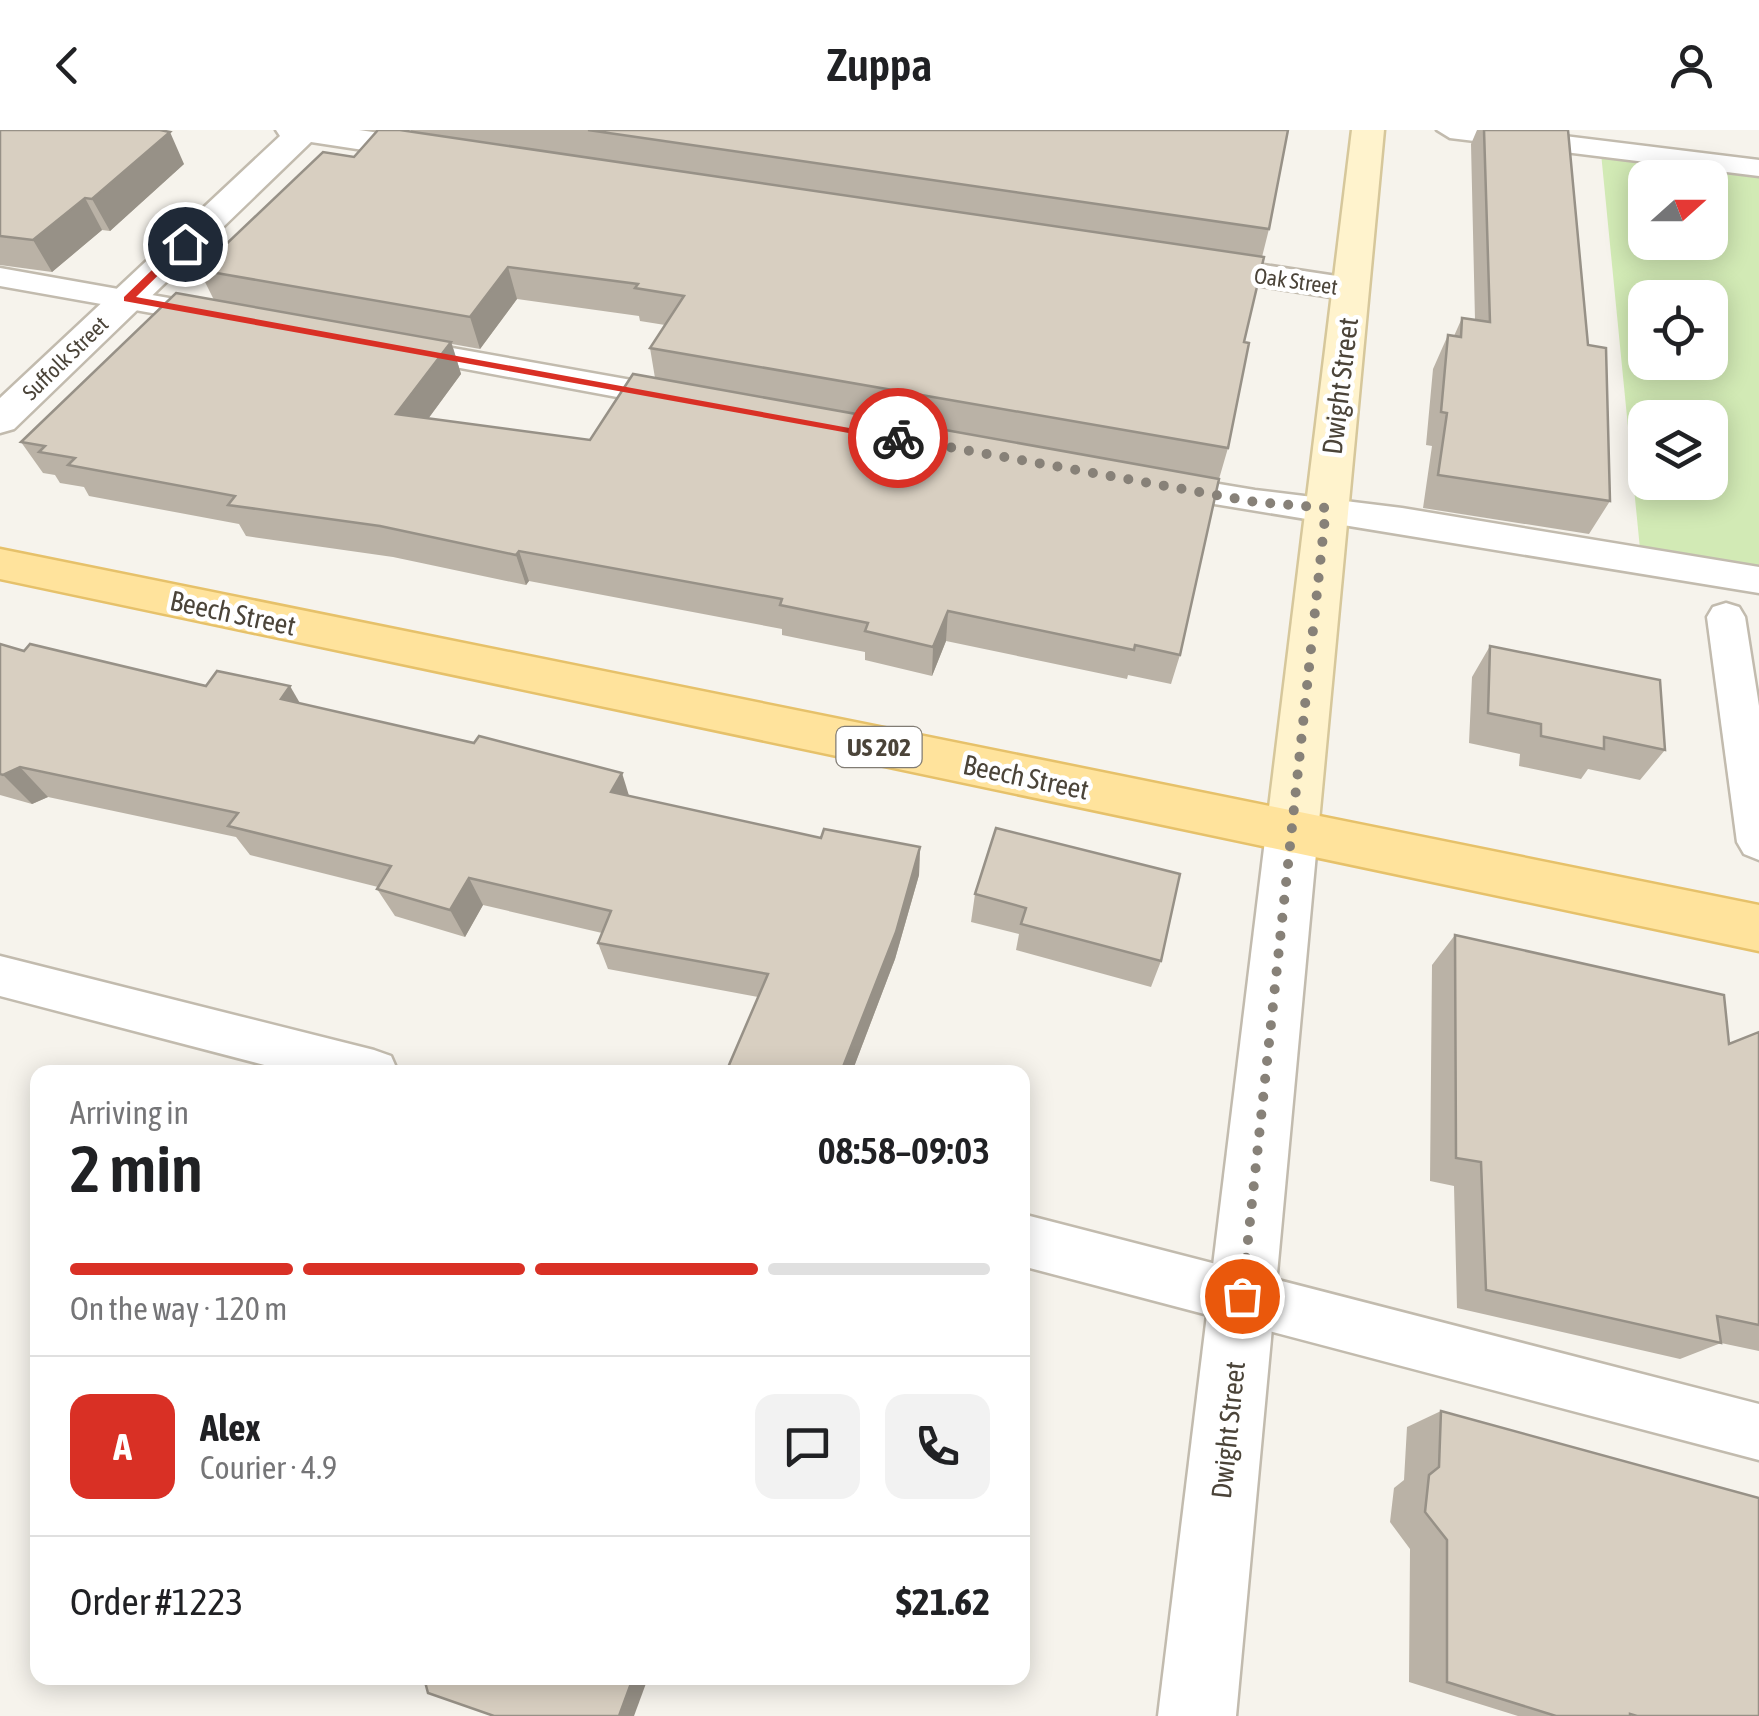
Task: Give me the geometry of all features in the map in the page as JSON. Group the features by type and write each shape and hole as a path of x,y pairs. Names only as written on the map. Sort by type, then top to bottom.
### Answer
{"main road":[{"name":"Dwight Street","path":"1292,832 1368,130"},
{"name":"Beech Street","path":"0,564 1759,928"}],"street":[{"path":"300,130 478,158"},
{"name":"Suffolk Street","path":"0,420 300,130"},
{"name":"Oak Street","path":"1157,260 1350,289"},
{"name":"Dwight Street","path":"1198,1716 1292,832"}],"lane":[{"path":"1450,130 1759,168"},
{"path":"0,278 264,324"},
{"path":"361,341 711,404"},
{"path":"1119,478 1759,580"},
{"path":"1726,617 1759,842"},
{"path":"0,976 347,1065"},
{"path":"1030,1242 1759,1432"}],"green space":[{"path":"1601,153 1659,160 1628,160 1628,260 1728,260 1728,168 1759,172 1759,568 1640,549 1635,500 1728,500 1728,400 1628,400 1628,427"}],"building":[{"path":"0,130 170,132 92,199 85,198 33,240 0,236"},
{"path":"378,130 400,130 1264,257 1244,342 1249,343 1228,448 650,348 684,296 635,288 638,284 508,267 470,317 199,270 323,152 354,157"},
{"path":"588,130 1288,130 1269,229"},
{"path":"1484,130 1568,130 1588,345 1606,348 1610,501 1438,475 1447,413 1441,412 1448,335 1461,337 1462,318 1490,322"},
{"path":"176,293 451,342 396,414 590,440 633,374 1219,479 1180,655 1135,645 1134,650 948,611 933,647 865,631 868,623 780,605 782,599 519,551 516,555 380,526 228,505 235,496 68,465 75,458 39,452 45,446 21,442"},
{"path":"0,644 24,651 30,644 206,686 217,671 290,686 281,699 474,743 479,736 622,773 611,792 821,838 824,829 920,847 896,932 844,1065 729,1065 768,974 598,943 611,911 469,878 450,910 377,889 391,866 228,826 238,813 20,767 0,774"},
{"path":"1490,646 1660,680 1665,750 1604,737 1604,749 1541,736 1541,724 1488,713"},
{"path":"996,828 1180,874 1161,961 1021,924 1026,908 975,894"},
{"path":"1455,935 1724,995 1729,1044 1759,1032 1759,1325 1717,1316 1721,1343 1486,1290 1481,1162 1456,1158"},
{"path":"1441,1411 1759,1498 1759,1716 1556,1716 1447,1682 1447,1540 1425,1512 1429,1475 1439,1467"},
{"path":"426,1685 630,1685 619,1716 494,1716 428,1693"}],"way so far":[{"path":"898,438 1255,502 1326,508 1242,1296"}],"route":[{"path":"185,244 128,299 898,438"}]}
